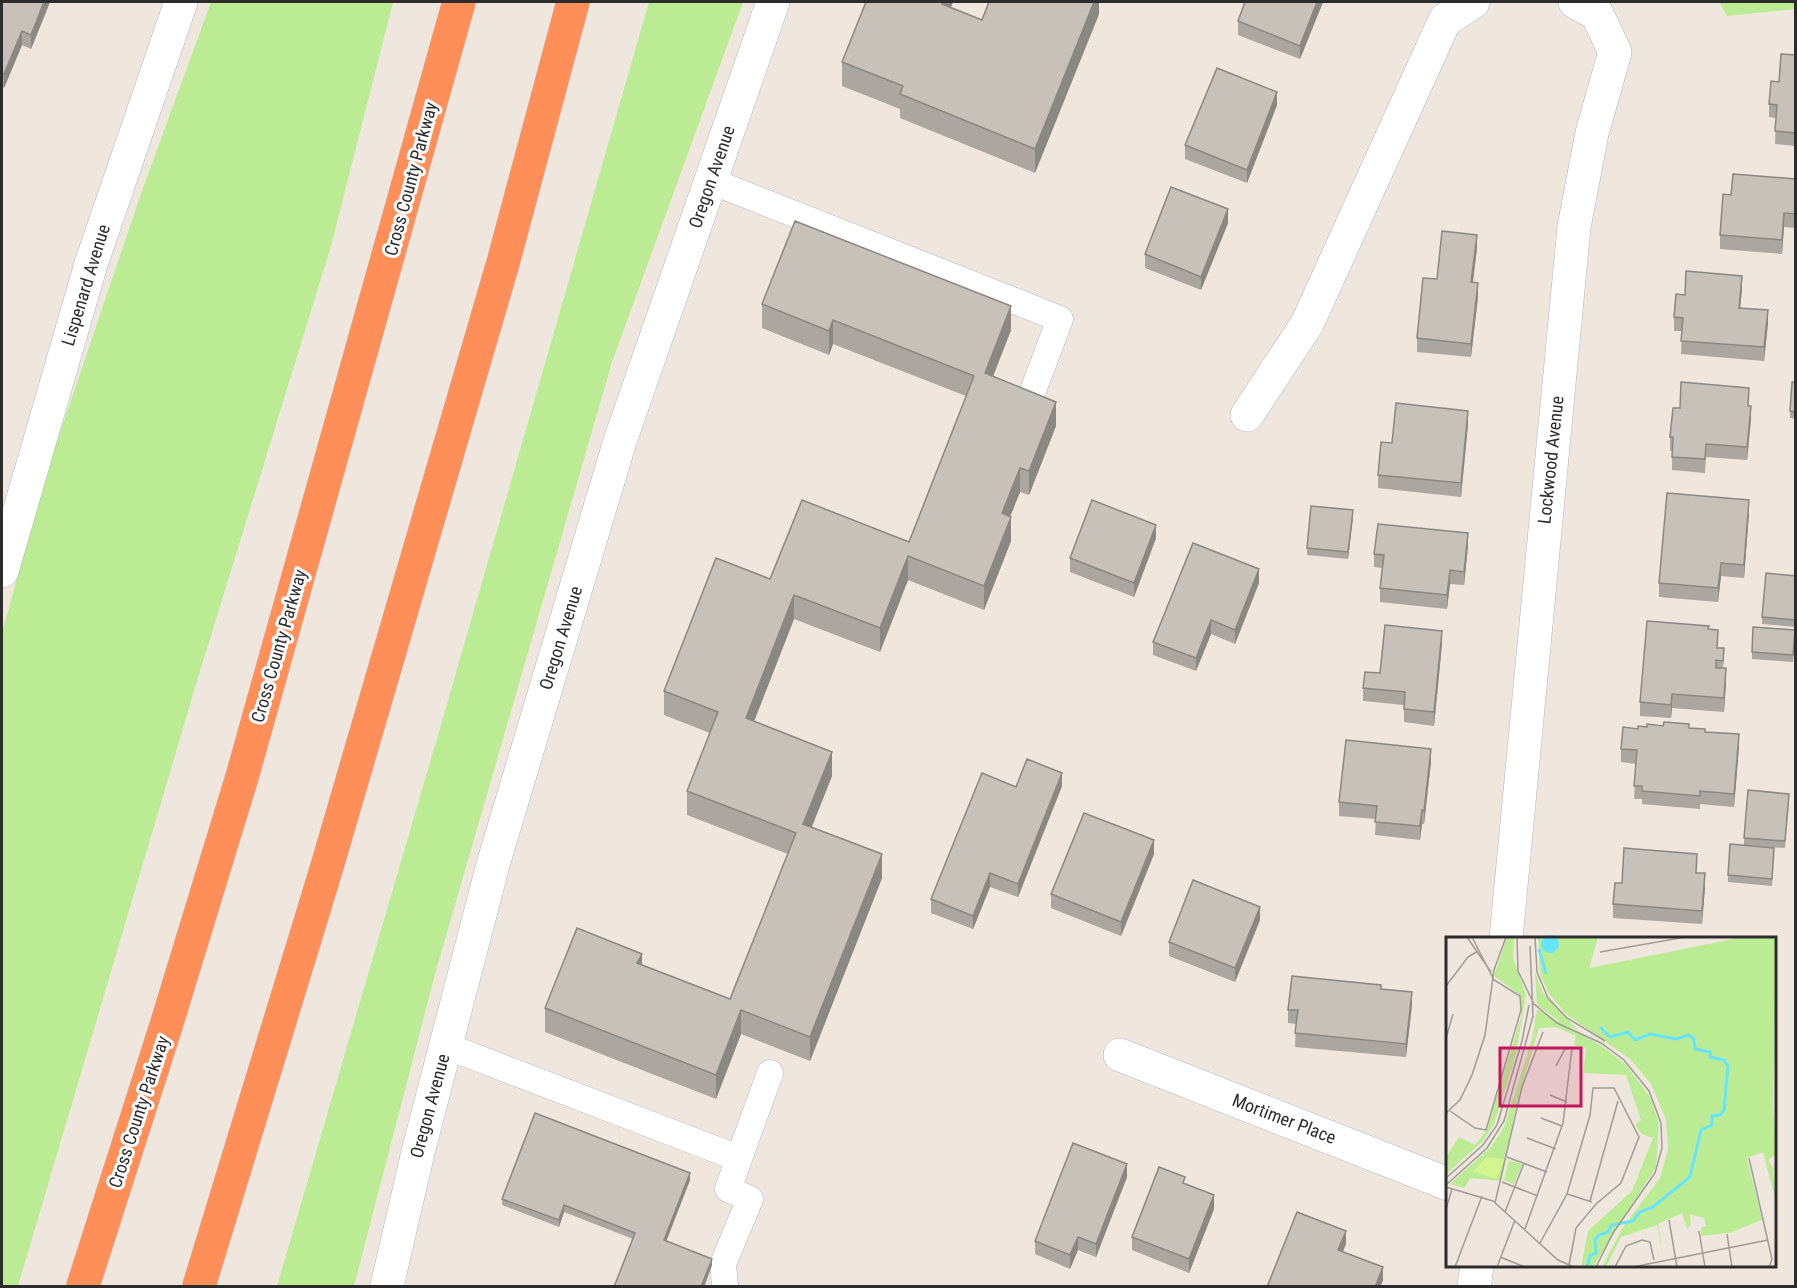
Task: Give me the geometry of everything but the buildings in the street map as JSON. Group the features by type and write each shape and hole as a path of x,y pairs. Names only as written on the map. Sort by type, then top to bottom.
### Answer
{"highway":[{"name":"Cross County Parkway","path":"82,1287 166,1026 242,777 459,2"},
{"path":"199,1287 326,870 496,286 573,2"}],"street":[{"name":"Lispenard Avenue","path":"2,571 91,264 181,2"},
{"name":"Oregon Avenue","path":"387,1287 418,1148 494,861 620,441 773,2"},
{"path":"1247,415 1307,324 1445,20 1473,2"},
{"name":"Lockwood Avenue","path":"1506,937 1574,227 1592,133 1615,52 1597,14 1575,2"},
{"name":"Mortimer Place","path":"1120,1055 1446,1183"},
{"path":"1474,1287 1477,1267"}],"lane":[{"path":"711,181 1060,319 1034,388"},
{"path":"446,1046 738,1158"},
{"path":"725,1287 723,1264 750,1199 728,1189 770,1072"}],"green space":[{"path":"211,2 393,2 331,246 197,681 18,1286 2,1286 2,633 45,477 142,191"},
{"path":"649,2 743,2 612,362 435,974 354,1286 277,1286 445,711"},
{"path":"1719,2 1795,2 1795,9 1727,16"}]}
